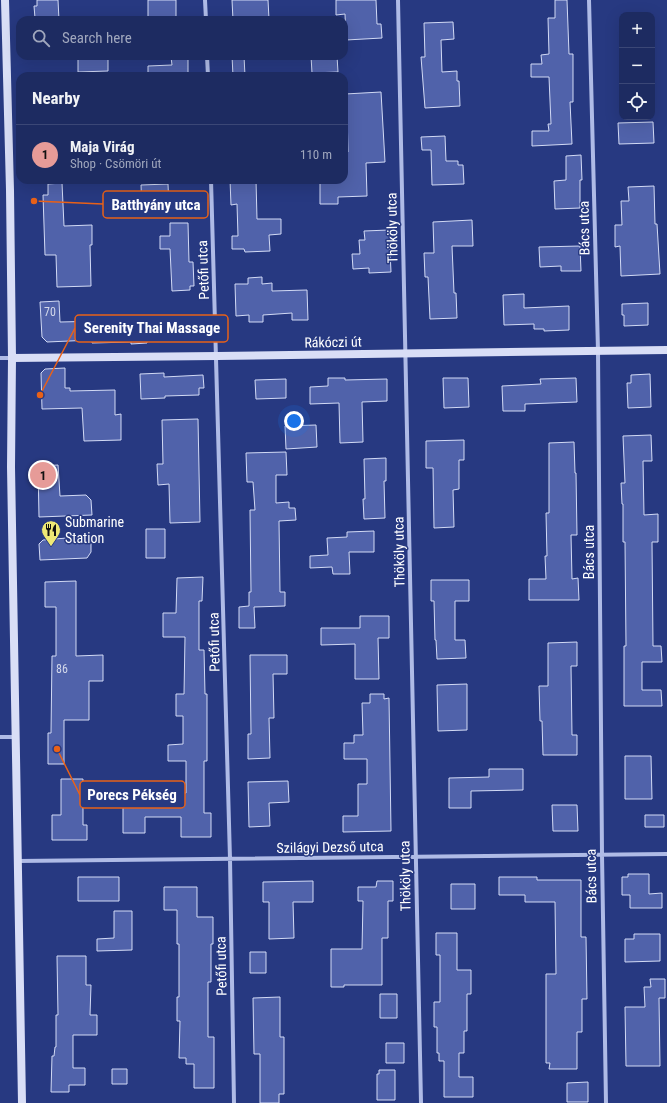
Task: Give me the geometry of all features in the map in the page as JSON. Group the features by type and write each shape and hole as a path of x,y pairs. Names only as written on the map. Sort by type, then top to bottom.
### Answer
{"main road":[{"path":"5,0 3,30 12,358 11,468 22,1103"},
{"name":"Rákóczi út","path":"12,358 667,350"}],"street":[{"path":"205,0 206,16"},
{"name":"Thököly utca","path":"398,0 421,1103"},
{"name":"Bács utca","path":"589,0 598,351 602,855 606,1103"},
{"path":"207,60 208,72"},
{"name":"Petőfi utca","path":"211,184 230,859 234,1103"},
{"name":"Rákóczi út","path":"0,358 12,358"},
{"path":"0,737 15,737"},
{"name":"Szilágyi Dezső utca","path":"18,861 667,854"}],"building":[{"path":"37,0 58,0 59,16 35,16 34,6 37,6"},
{"path":"148,0 176,0 176,16 148,16"},
{"path":"232,0 268,0 269,16 233,16"},
{"path":"336,0 376,0 377,24 381,24 382,38 348,40 348,16 345,16 345,14 336,15"},
{"path":"555,0 567,0 569,54 573,54 573,102 570,102 572,144 532,146 532,131 549,131 548,124 551,124 549,77 531,77 531,64 542,64 541,55 549,54 548,18 555,18"},
{"path":"453,22 454,39 441,40 442,72 457,71 460,106 425,108 421,57 425,57 424,23"},
{"path":"78,60 108,60 108,71 78,72"},
{"path":"171,60 188,60 188,72 148,72 148,66 172,65"},
{"path":"232,60 244,60 245,72 233,72"},
{"path":"311,60 337,60 338,72 312,72"},
{"path":"381,92 385,162 366,163 367,196 338,197 338,204 320,204 320,184 348,184 348,94"},
{"path":"653,122 654,143 619,144 618,123"},
{"path":"445,136 446,161 458,161 458,165 463,165 464,184 432,185 431,150 422,150 421,137"},
{"path":"581,155 582,180 580,180 580,208 555,209 554,181 566,180 566,156"},
{"path":"48,184 62,184 64,226 92,225 92,245 90,245 91,286 57,287 56,255 45,255 43,195 48,195"},
{"path":"168,184 169,208 142,209 141,185"},
{"path":"230,184 256,184 257,219 281,219 281,234 269,235 270,251 245,252 244,249 232,249 232,236 238,236 237,204 231,205"},
{"path":"654,186 655,224 657,224 660,274 621,276 620,246 615,247 615,225 622,225 621,201 629,201 628,187"},
{"path":"472,220 473,246 452,246 454,293 456,293 457,318 430,319 428,277 425,277 424,253 434,253 433,222"},
{"path":"170,223 188,223 189,262 193,262 194,286 190,286 190,290 172,291 170,249 160,249 160,236 170,236"},
{"path":"389,230 391,272 369,273 369,268 353,269 352,254 360,254 359,240 365,240 364,231"},
{"path":"580,246 581,271 561,271 561,266 540,267 539,247"},
{"path":"262,277 262,284 272,283 272,291 307,290 308,320 292,320 292,313 263,315 263,322 249,322 249,315 236,316 235,284 248,284 248,278"},
{"path":"524,294 524,308 569,306 569,330 544,331 544,329 534,329 534,324 504,325 503,295"},
{"path":"59,301 60,322 130,322 161,319 161,316 181,316 182,323 194,323 195,335 147,337 147,343 131,344 131,342 92,343 92,340 47,342 42,337 40,302"},
{"path":"648,303 648,325 624,326 622,304"},
{"path":"65,368 65,388 70,388 70,391 115,390 115,415 121,414 121,440 84,441 82,408 42,409 41,373 45,369"},
{"path":"164,373 164,377 203,375 204,388 199,388 199,395 165,396 165,398 141,399 140,374"},
{"path":"650,374 651,407 628,408 627,383 631,383 631,375"},
{"path":"328,378 345,378 345,380 387,379 387,401 362,402 363,442 340,443 339,403 310,404 310,387 328,386"},
{"path":"443,378 468,378 469,407 444,408"},
{"path":"576,378 577,402 525,404 525,411 503,411 502,386 541,384 540,379"},
{"path":"286,379 286,398 256,399 255,380"},
{"path":"198,419 200,522 170,523 169,484 158,485 157,464 163,464 162,420"},
{"path":"316,425 317,447 286,449 285,426"},
{"path":"651,435 652,461 643,461 644,515 658,514 658,542 652,542 653,646 661,646 662,662 642,662 642,690 661,690 662,706 624,706 624,646 626,646 625,542 623,542 623,504 621,483 625,483 623,436"},
{"path":"464,440 464,460 459,460 459,489 453,490 454,527 434,528 433,468 426,468 426,441"},
{"path":"574,442 577,535 571,535 572,579 578,578 579,600 529,600 529,579 546,579 546,513 549,513 549,443"},
{"path":"286,452 287,475 276,475 276,503 289,502 289,508 295,508 296,520 279,521 280,592 285,592 285,606 254,607 255,628 239,628 239,607 249,606 249,592 251,592 250,510 255,510 253,482 247,482 246,453"},
{"path":"386,458 386,481 384,481 385,518 364,519 364,459"},
{"path":"58,465 60,496 86,495 91,500 92,515 39,517 38,466"},
{"path":"146,529 165,529 165,558 146,558"},
{"path":"374,531 374,552 349,552 350,574 333,574 332,567 310,568 310,556 328,555 327,538 347,537 347,532"},
{"path":"91,536 91,552 87,558 40,560 39,544 43,540"},
{"path":"203,577 202,601 199,601 199,650 204,650 205,694 207,694 207,761 204,761 204,813 211,813 211,837 181,837 181,817 145,817 145,833 123,833 123,789 144,789 145,793 186,793 186,761 168,761 168,745 183,744 183,716 176,716 176,694 184,694 185,637 163,637 163,613 176,613 177,578"},
{"path":"431,580 469,580 469,601 455,601 455,640 465,640 466,658 437,659 434,601 431,601"},
{"path":"76,581 76,656 103,655 103,681 89,681 89,720 64,720 64,764 48,764 48,733 51,733 52,656 56,656 56,607 45,607 45,582"},
{"path":"360,616 389,616 389,638 378,638 379,679 355,679 355,644 321,645 321,628 360,628"},
{"path":"577,642 577,666 571,666 572,735 577,735 577,755 543,755 539,686 548,686 548,643"},
{"path":"250,655 287,655 287,674 273,674 274,718 269,718 270,758 248,759 248,734 251,734"},
{"path":"467,684 467,730 438,731 437,685"},
{"path":"370,694 384,694 384,699 389,698 391,831 343,832 343,816 358,816 358,784 367,784 367,759 344,759 344,743 354,743 354,735 363,735 362,703 370,703"},
{"path":"625,756 651,756 652,799 625,799"},
{"path":"489,769 523,769 523,790 471,791 471,808 449,808 449,778 489,777"},
{"path":"61,779 83,779 83,825 87,825 87,840 52,840 52,815 61,815"},
{"path":"288,781 289,802 269,803 270,826 249,827 248,782"},
{"path":"552,805 577,805 578,831 553,831"},
{"path":"645,815 664,815 664,827 645,827"},
{"path":"628,874 649,874 649,894 662,893 662,908 630,908 630,895 622,895 622,877 628,877"},
{"path":"78,877 119,877 119,901 78,901"},
{"path":"499,877 537,877 537,880 581,880 581,937 586,937 587,999 582,999 582,1032 577,1032 577,1069 549,1069 550,1063 546,1063 546,974 556,974 555,902 525,902 525,895 499,895"},
{"path":"313,881 313,902 293,902 294,938 269,939 269,902 263,902 263,882"},
{"path":"377,881 393,881 393,901 388,901 388,938 382,938 382,985 344,985 344,987 331,987 331,949 362,949 363,901 358,901 358,887 376,887"},
{"path":"451,884 475,884 475,909 451,909"},
{"path":"164,887 197,887 197,917 213,917 211,982 208,982 208,1037 214,1037 214,1088 194,1088 194,1064 186,1064 186,1058 179,1058 180,1021 177,1021 177,997 179,997 179,944 177,944 177,910 164,910"},
{"path":"114,911 132,911 132,950 97,951 97,939 114,938"},
{"path":"436,933 457,933 457,970 471,970 471,994 467,994 467,1031 464,1031 464,1053 459,1053 459,1077 473,1077 473,1097 444,1097 444,1061 439,1061 439,1053 437,1053 437,1027 434,1027 434,1002 440,1002 440,955 436,955"},
{"path":"634,934 660,934 660,961 625,962 625,939 634,939"},
{"path":"250,952 266,952 266,973 250,973"},
{"path":"57,956 86,956 86,985 91,985 90,1015 97,1015 97,1035 73,1035 73,1068 85,1068 85,1085 69,1085 69,1092 51,1092 52,1056 54,1056 56,1047 56,1015 58,1015"},
{"path":"650,979 665,979 665,998 659,998 660,1066 626,1066 625,1007 645,1007 644,987 651,987"},
{"path":"380,994 397,994 397,1018 380,1018"},
{"path":"280,997 280,1037 284,1037 284,1094 279,1094 279,1103 260,1103 260,1054 254,1054 253,998"},
{"path":"386,1043 404,1043 404,1063 386,1063"},
{"path":"112,1069 127,1069 127,1084 112,1084"},
{"path":"379,1070 395,1070 395,1100 377,1100 377,1074 379,1074"},
{"path":"588,1082 588,1102 567,1102 567,1083"}],"place":[{"name":"Batthyány utca","path":"34,201"},
{"name":"Serenity Thai Massage","path":"40,395"},
{"name":"Maja Virág","path":"43,475"},
{"name":"Submarine Station","path":"51,547"},
{"name":"Porecs Pékség","path":"57,749"}]}
